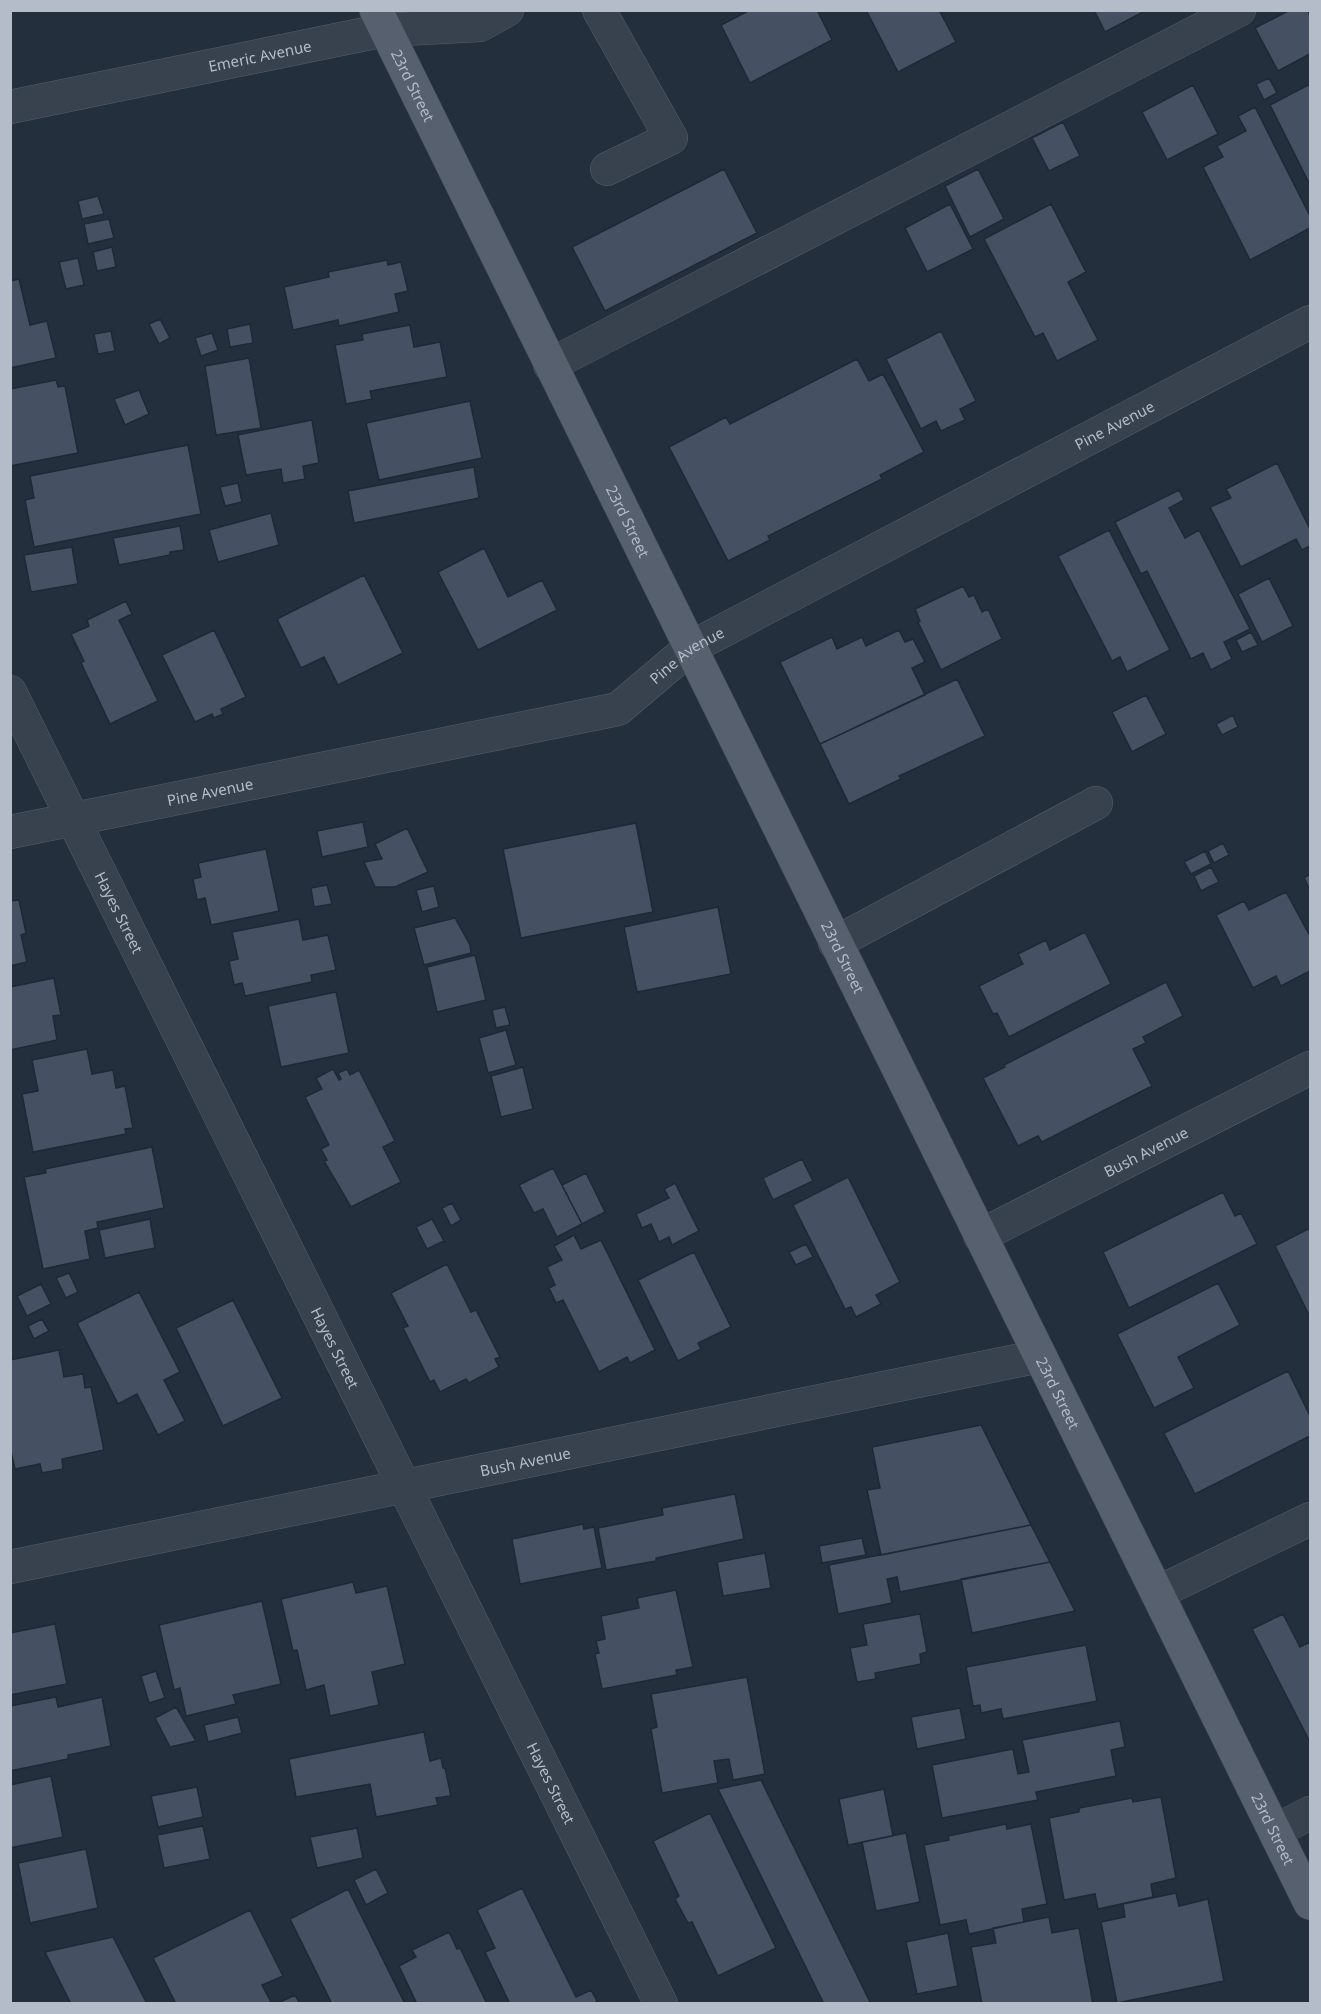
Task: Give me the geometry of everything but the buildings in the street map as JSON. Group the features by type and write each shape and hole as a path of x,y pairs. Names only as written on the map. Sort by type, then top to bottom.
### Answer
{"main road":[{"name":"23rd Street","path":"380,20 1311,1903"}],"street":[{"name":"Emeric Avenue","path":"10,107 380,20 480,25 507,10"},
{"path":"599,10 671,138 607,169"},
{"path":"550,365 1239,10"},
{"name":"Pine Avenue","path":"10,832 618,710 690,648 1311,322"},
{"name":"Hayes Street","path":"10,692 661,2004"},
{"path":"836,942 1096,803"},
{"name":"Bush Avenue","path":"980,1236 1311,1068"},
{"name":"Bush Avenue","path":"10,1568 1040,1356"},
{"path":"1158,1593 1311,1519"},
{"path":"1275,1831 1311,1813"}]}
